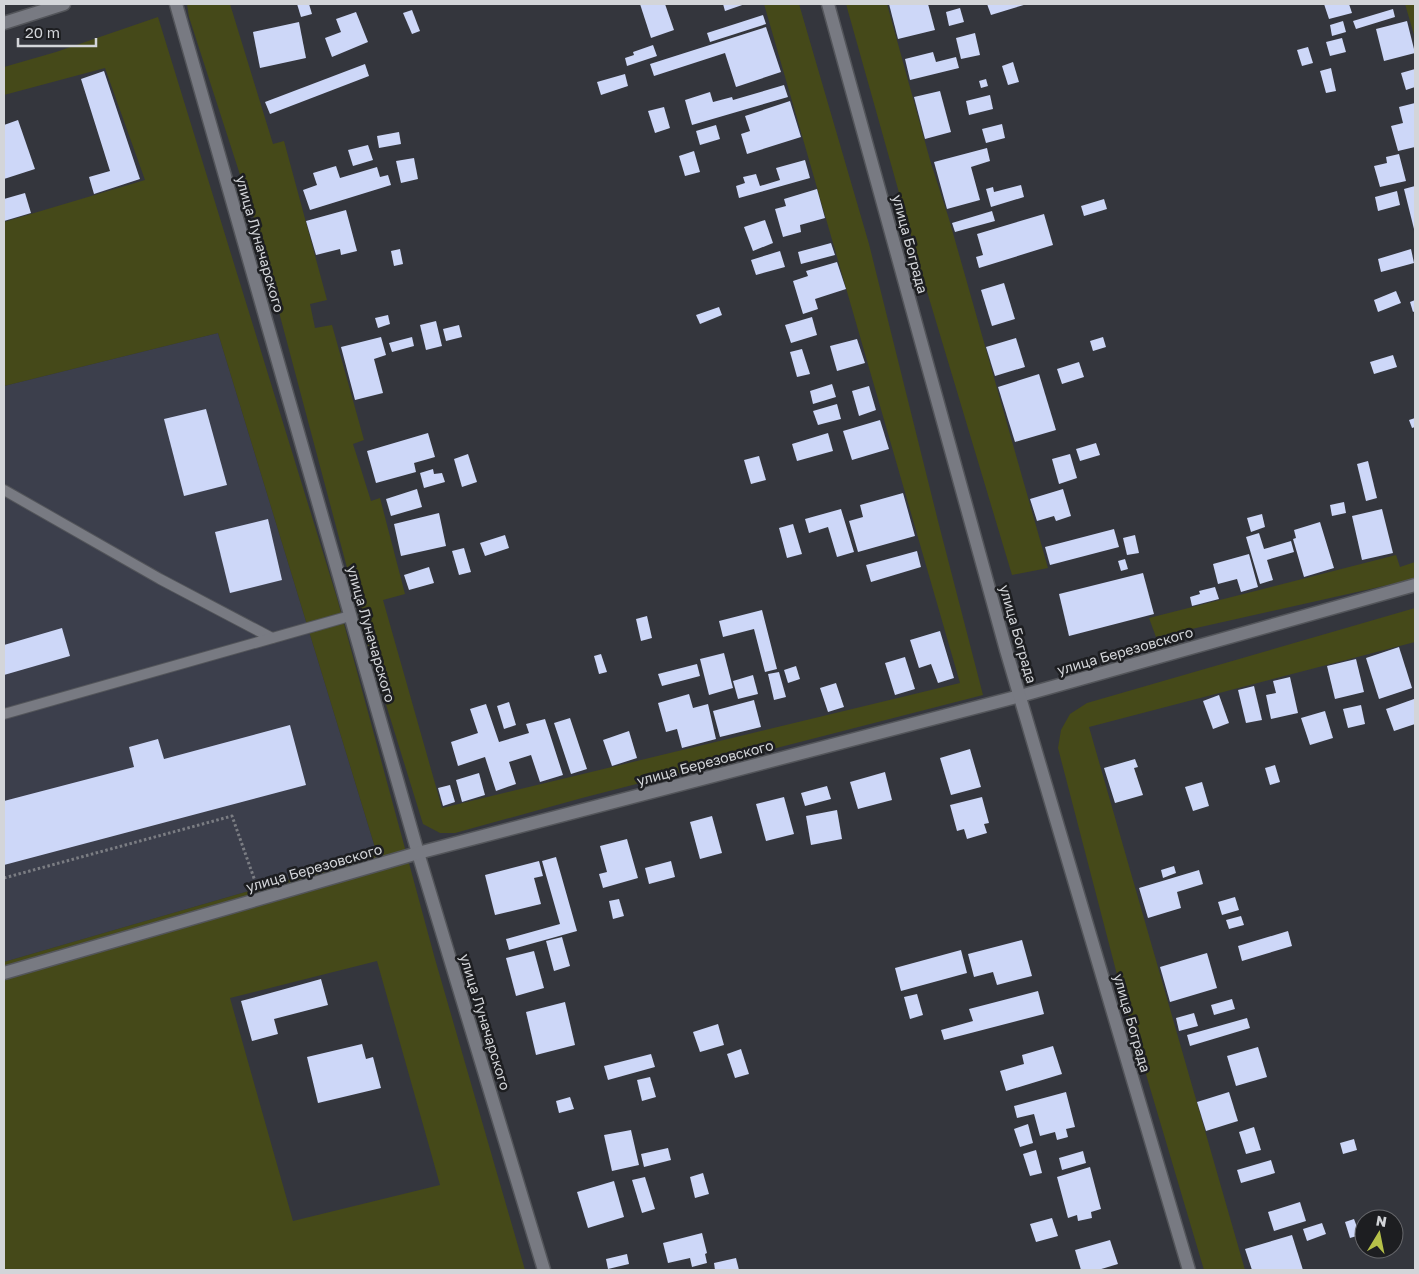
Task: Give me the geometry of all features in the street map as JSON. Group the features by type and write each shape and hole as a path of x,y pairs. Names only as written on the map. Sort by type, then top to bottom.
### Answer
{"street":[{"path":"4,23 64,4"},
{"name":"улица Луначарского","path":"176,4 418,853 544,1270"},
{"name":"улица Бограда","path":"828,4 1020,696 1189,1270"},
{"name":"улица Березовского","path":"4,973 418,853 1020,696 1415,585"}],"lane":[{"path":"4,490 160,579 272,638"},
{"path":"4,714 350,616"}],"path":[{"path":"4,878 232,816 261,898"}],"shaded area":[{"path":"218,333 377,854 4,962 4,386"}],"green space":[{"path":"187,4 230,4 273,144 284,141 327,300 310,304 315,328 332,325 364,440 353,444 371,501 380,498 405,594 383,600 442,808 960,683 764,4 799,4 869,244 983,695 582,798 455,833 440,833 423,824 367,643 254,218 189,17"},
{"path":"846,4 887,4 1048,568 1012,575 923,278"},
{"path":"1405,4 1415,4 1415,38"},
{"path":"158,17 337,598 435,959 525,1270 4,1270 4,962 377,854 218,333 4,386 4,222 145,180 105,68 4,95 4,67 56,52","holes":["377,961 440,1185 293,1221 230,998"]},
{"path":"1396,555 1400,567 1415,562 1415,579 1156,637 1149,618"},
{"path":"1415,608 1415,642 1089,727 1245,1270 1204,1270 1121,990 1058,748 1061,730 1070,714 1087,703"}],"building":[{"path":"297,4 309,4 312,14 301,17"},
{"path":"640,4 665,4 674,30 651,38"},
{"path":"723,4 745,4 725,11"},
{"path":"889,4 928,4 935,30 898,39"},
{"path":"987,4 1027,4 991,15"},
{"path":"1324,4 1349,4 1352,13 1329,19"},
{"path":"960,8 964,22 949,26 946,12"},
{"path":"1393,9 1395,17 1356,29 1353,21"},
{"path":"412,10 420,31 412,34 403,13"},
{"path":"356,12 368,42 332,57 325,38 341,32 336,19"},
{"path":"763,15 766,24 710,42 707,33"},
{"path":"1343,21 1346,32 1332,36 1330,25"},
{"path":"1407,21 1415,53 1384,61 1376,29"},
{"path":"299,22 306,58 260,68 253,32"},
{"path":"766,27 781,72 736,87 725,53 654,76 650,64"},
{"path":"975,33 980,55 961,59 956,38"},
{"path":"1342,38 1346,52 1330,56 1326,42"},
{"path":"653,45 657,56 627,66 625,58 634,55 633,52"},
{"path":"1308,47 1313,63 1302,66 1297,50"},
{"path":"933,52 936,62 956,57 959,68 910,80 905,59"},
{"path":"1013,62 1019,82 1008,85 1002,66"},
{"path":"365,64 369,76 270,114 265,102"},
{"path":"1331,68 1336,91 1326,93 1320,71"},
{"path":"1415,69 1415,87 1406,90 1401,73"},
{"path":"104,71 140,179 94,194 89,177 110,171 81,79"},
{"path":"625,74 628,86 601,95 597,82"},
{"path":"986,79 988,86 981,88 979,81"},
{"path":"784,85 788,97 692,125 685,100 710,92 713,102 732,97 733,100"},
{"path":"940,91 951,132 925,139 914,97"},
{"path":"990,95 993,109 969,115 966,101"},
{"path":"790,101 801,137 747,154 741,134 750,131 745,116"},
{"path":"1415,103 1415,147 1398,151 1391,126 1403,123 1399,107"},
{"path":"664,107 670,128 655,133 648,111"},
{"path":"18,120 35,169 4,179 4,125"},
{"path":"1002,124 1005,138 986,143 982,129"},
{"path":"716,125 720,139 700,145 696,131"},
{"path":"399,132 401,144 379,148 377,136"},
{"path":"368,145 373,160 353,166 348,150"},
{"path":"987,148 990,161 971,167 980,200 947,209 934,162"},
{"path":"694,151 700,172 685,176 679,156"},
{"path":"1399,154 1406,181 1380,187 1374,166 1387,163 1386,157"},
{"path":"414,158 418,179 401,183 396,161"},
{"path":"805,160 810,178 739,198 736,186 745,183 743,177 756,174 760,186 780,180 776,168"},
{"path":"336,166 340,178 377,167 380,177 388,175 391,185 310,210 303,190 317,185 313,173"},
{"path":"1021,185 1024,197 991,207 986,189 993,187 994,192"},
{"path":"1415,186 1415,233 1404,189"},
{"path":"817,189 825,218 800,225 801,232 783,237 775,209 786,206 784,199"},
{"path":"1397,191 1400,205 1378,211 1375,197"},
{"path":"25,193 31,213 4,221 4,199"},
{"path":"1104,199 1107,209 1084,216 1081,206"},
{"path":"346,210 357,251 341,255 340,249 316,255 306,221"},
{"path":"992,211 995,221 955,232 952,223"},
{"path":"1044,214 1053,245 979,268 976,257 983,255 977,234"},
{"path":"765,220 773,243 753,251 744,227"},
{"path":"831,243 835,255 801,264 798,252"},
{"path":"400,249 403,264 394,266 391,251"},
{"path":"1411,249 1414,263 1381,272 1378,259"},
{"path":"780,251 785,267 756,275 751,260"},
{"path":"837,262 846,289 815,299 818,309 803,314 793,281 808,276 806,271"},
{"path":"1004,283 1015,319 992,326 981,290"},
{"path":"1396,291 1401,303 1378,312 1374,300"},
{"path":"1415,300 1415,311 1413,312 1410,302"},
{"path":"719,307 722,315 700,324 696,315"},
{"path":"388,315 390,324 378,328 375,318"},
{"path":"812,317 817,335 791,343 785,325"},
{"path":"436,321 442,346 426,350 420,325"},
{"path":"459,325 462,337 446,341 443,329"},
{"path":"381,337 386,355 374,359 383,393 355,400 341,347"},
{"path":"412,337 414,346 392,352 389,343"},
{"path":"1103,337 1106,347 1093,351 1090,341"},
{"path":"1016,338 1025,367 995,376 986,347"},
{"path":"857,339 865,363 837,371 830,346"},
{"path":"802,349 810,374 797,377 790,352"},
{"path":"1393,355 1397,367 1374,374 1370,362"},
{"path":"1079,362 1084,377 1062,384 1057,369"},
{"path":"1039,374 1056,430 1015,442 998,387"},
{"path":"832,384 836,397 813,404 810,391"},
{"path":"869,386 876,410 859,416 852,391"},
{"path":"837,404 841,419 818,425 813,411"},
{"path":"206,409 227,485 184,496 164,419"},
{"path":"1415,418 1415,427 1412,428 1409,420"},
{"path":"880,420 889,449 852,460 843,431"},
{"path":"428,433 435,457 414,463 416,472 376,483 367,451"},
{"path":"828,433 833,451 797,461 792,444"},
{"path":"1096,443 1100,455 1080,461 1076,449"},
{"path":"468,454 477,482 462,487 454,459"},
{"path":"1070,454 1077,478 1059,484 1052,459"},
{"path":"759,456 766,480 751,484 744,460"},
{"path":"1368,461 1377,498 1366,501 1357,464"},
{"path":"433,469 434,474 442,473 445,482 424,488 420,473"},
{"path":"417,489 422,507 391,516 386,499"},
{"path":"1063,489 1071,516 1056,521 1054,516 1037,521 1030,499"},
{"path":"903,493 915,536 858,552 849,521 863,517 860,505"},
{"path":"1344,502 1346,513 1332,516 1330,505"},
{"path":"841,509 854,552 837,557 828,527 809,533 805,519"},
{"path":"1382,509 1393,553 1362,560 1352,516"},
{"path":"439,513 446,546 401,556 394,524"},
{"path":"1262,514 1265,527 1251,532 1247,518"},
{"path":"268,519 282,580 230,593 215,532"},
{"path":"1320,522 1334,568 1304,577 1293,539 1296,538 1294,530"},
{"path":"793,524 802,554 787,558 779,528"},
{"path":"1114,529 1119,547 1050,565 1045,547"},
{"path":"1259,533 1264,549 1291,541 1294,552 1267,560 1273,580 1260,584 1246,537"},
{"path":"505,535 509,548 485,556 480,543"},
{"path":"1135,535 1139,553 1127,555 1123,538"},
{"path":"464,548 471,572 459,575 452,551"},
{"path":"917,551 921,567 871,582 866,565"},
{"path":"1249,554 1258,587 1241,592 1237,579 1218,584 1213,564"},
{"path":"1125,559 1128,569 1121,571 1118,561"},
{"path":"429,567 434,583 409,590 404,575"},
{"path":"1143,573 1154,614 1069,636 1059,594"},
{"path":"1215,587 1219,599 1192,606 1190,597 1200,594 1199,591"},
{"path":"762,610 777,669 765,672 754,629 723,637 719,621"},
{"path":"647,616 652,638 641,641 636,619"},
{"path":"62,628 70,656 4,675 4,645"},
{"path":"940,631 954,678 938,683 931,664 919,668 910,640"},
{"path":"1399,647 1412,688 1379,699 1366,658"},
{"path":"724,653 733,688 709,695 700,659"},
{"path":"601,654 607,672 599,674 594,656"},
{"path":"905,657 915,689 895,695 885,663"},
{"path":"1356,659 1364,692 1335,699 1327,666"},
{"path":"697,664 700,676 662,686 658,674"},
{"path":"796,666 800,679 788,683 784,670"},
{"path":"779,672 786,697 774,700 768,674"},
{"path":"753,675 758,694 738,699 733,681"},
{"path":"1290,677 1298,713 1271,719 1266,695 1276,693 1273,681"},
{"path":"836,683 844,707 828,712 820,688"},
{"path":"1254,686 1262,720 1246,723 1238,690"},
{"path":"689,694 693,708 708,704 716,739 682,748 677,729 666,732 658,703"},
{"path":"1219,695 1229,723 1213,729 1203,701"},
{"path":"1414,699 1415,724 1394,731 1386,709"},
{"path":"754,700 761,727 720,737 713,711"},
{"path":"509,702 516,725 504,729 497,706"},
{"path":"486,704 499,742 529,733 526,724 545,719 563,775 540,782 531,755 509,762 516,784 496,791 485,757 458,766 451,742 478,733 470,709"},
{"path":"1361,705 1365,724 1348,728 1343,709"},
{"path":"1325,711 1333,738 1310,745 1301,718"},
{"path":"570,718 587,769 571,774 554,723"},
{"path":"290,725 306,785 4,865 4,801 134,767 129,747 158,739 164,759"},
{"path":"629,731 637,758 612,766 603,740"},
{"path":"970,749 981,787 951,795 940,758"},
{"path":"1135,759 1138,767 1134,768 1143,795 1115,803 1104,768"},
{"path":"1275,765 1280,782 1270,785 1265,768"},
{"path":"885,772 892,800 858,809 850,782"},
{"path":"479,773 485,795 462,802 456,780"},
{"path":"1202,782 1209,806 1193,811 1185,787"},
{"path":"450,785 455,802 443,806 438,788"},
{"path":"827,786 831,799 805,806 801,793"},
{"path":"784,797 794,834 766,841 756,804"},
{"path":"982,797 989,823 984,824 987,833 967,839 964,829 957,831 950,805"},
{"path":"837,810 842,839 811,845 806,816"},
{"path":"712,816 722,853 700,859 690,822"},
{"path":"627,839 638,878 603,888 599,874 607,872 600,846"},
{"path":"556,857 577,931 509,950 506,939 560,924 542,861"},
{"path":"539,861 543,876 534,878 541,904 495,915 485,875"},
{"path":"671,861 675,877 649,884 645,868"},
{"path":"1174,866 1176,873 1163,878 1161,870"},
{"path":"1199,870 1203,884 1177,892 1181,908 1148,918 1139,888"},
{"path":"1235,897 1239,910 1222,915 1218,902"},
{"path":"619,899 624,916 613,919 609,901"},
{"path":"1241,916 1244,925 1229,929 1226,920"},
{"path":"1288,931 1292,946 1242,961 1238,946"},
{"path":"562,937 570,966 554,971 546,941"},
{"path":"1022,940 1032,976 997,985 993,972 974,977 968,954"},
{"path":"961,950 967,973 901,991 895,968"},
{"path":"534,951 544,988 516,996 506,958"},
{"path":"1207,953 1217,988 1170,1002 1160,967"},
{"path":"321,979 328,1005 274,1019 278,1034 252,1041 241,1001"},
{"path":"1038,991 1044,1014 944,1040 941,1030 973,1021 969,1009"},
{"path":"917,994 923,1015 910,1019 904,997"},
{"path":"1232,999 1235,1009 1214,1015 1211,1005"},
{"path":"565,1002 575,1045 536,1055 526,1012"},
{"path":"1194,1013 1198,1026 1179,1031 1176,1018"},
{"path":"1247,1018 1250,1028 1190,1046 1187,1035"},
{"path":"718,1024 724,1045 700,1052 693,1032"},
{"path":"362,1044 366,1059 373,1057 381,1088 318,1103 307,1057"},
{"path":"1053,1046 1062,1074 1006,1091 1000,1071 1024,1064 1022,1055"},
{"path":"1258,1047 1267,1077 1236,1086 1227,1056"},
{"path":"741,1049 749,1074 735,1078 727,1054"},
{"path":"651,1054 655,1067 608,1080 604,1066"},
{"path":"650,1077 656,1097 642,1101 637,1080"},
{"path":"1066,1092 1075,1127 1066,1129 1068,1137 1057,1140 1055,1132 1040,1136 1034,1114 1017,1118 1014,1106"},
{"path":"1229,1092 1238,1121 1206,1131 1197,1102"},
{"path":"570,1097 574,1109 559,1113 556,1101"},
{"path":"1028,1124 1033,1143 1020,1147 1014,1129"},
{"path":"1254,1127 1261,1150 1246,1154 1239,1132"},
{"path":"631,1130 639,1165 612,1171 604,1135"},
{"path":"1354,1139 1357,1150 1343,1154 1340,1143"},
{"path":"668,1148 671,1160 644,1167 641,1154"},
{"path":"1036,1150 1042,1173 1030,1176 1023,1154"},
{"path":"1083,1151 1086,1163 1062,1170 1059,1158"},
{"path":"1271,1160 1275,1173 1241,1183 1237,1170"},
{"path":"1090,1167 1101,1209 1091,1212 1092,1218 1078,1221 1077,1215 1068,1218 1057,1177"},
{"path":"703,1173 709,1194 695,1198 690,1177"},
{"path":"645,1177 655,1209 642,1213 632,1180"},
{"path":"614,1181 624,1217 588,1228 577,1192"},
{"path":"1300,1202 1306,1221 1274,1231 1268,1212"},
{"path":"1052,1218 1058,1236 1036,1242 1030,1224"},
{"path":"1354,1219 1354,1237 1350,1238 1345,1222"},
{"path":"1322,1223 1326,1234 1307,1241 1303,1229"},
{"path":"702,1233 707,1253 705,1254 707,1263 692,1267 690,1258 668,1263 663,1243"},
{"path":"1292,1235 1303,1270 1252,1270 1245,1249"},
{"path":"1110,1240 1118,1264 1098,1270 1081,1270 1075,1250"},
{"path":"627,1254 629,1264 608,1269 606,1259"},
{"path":"736,1258 739,1270 715,1270 714,1263"}]}
